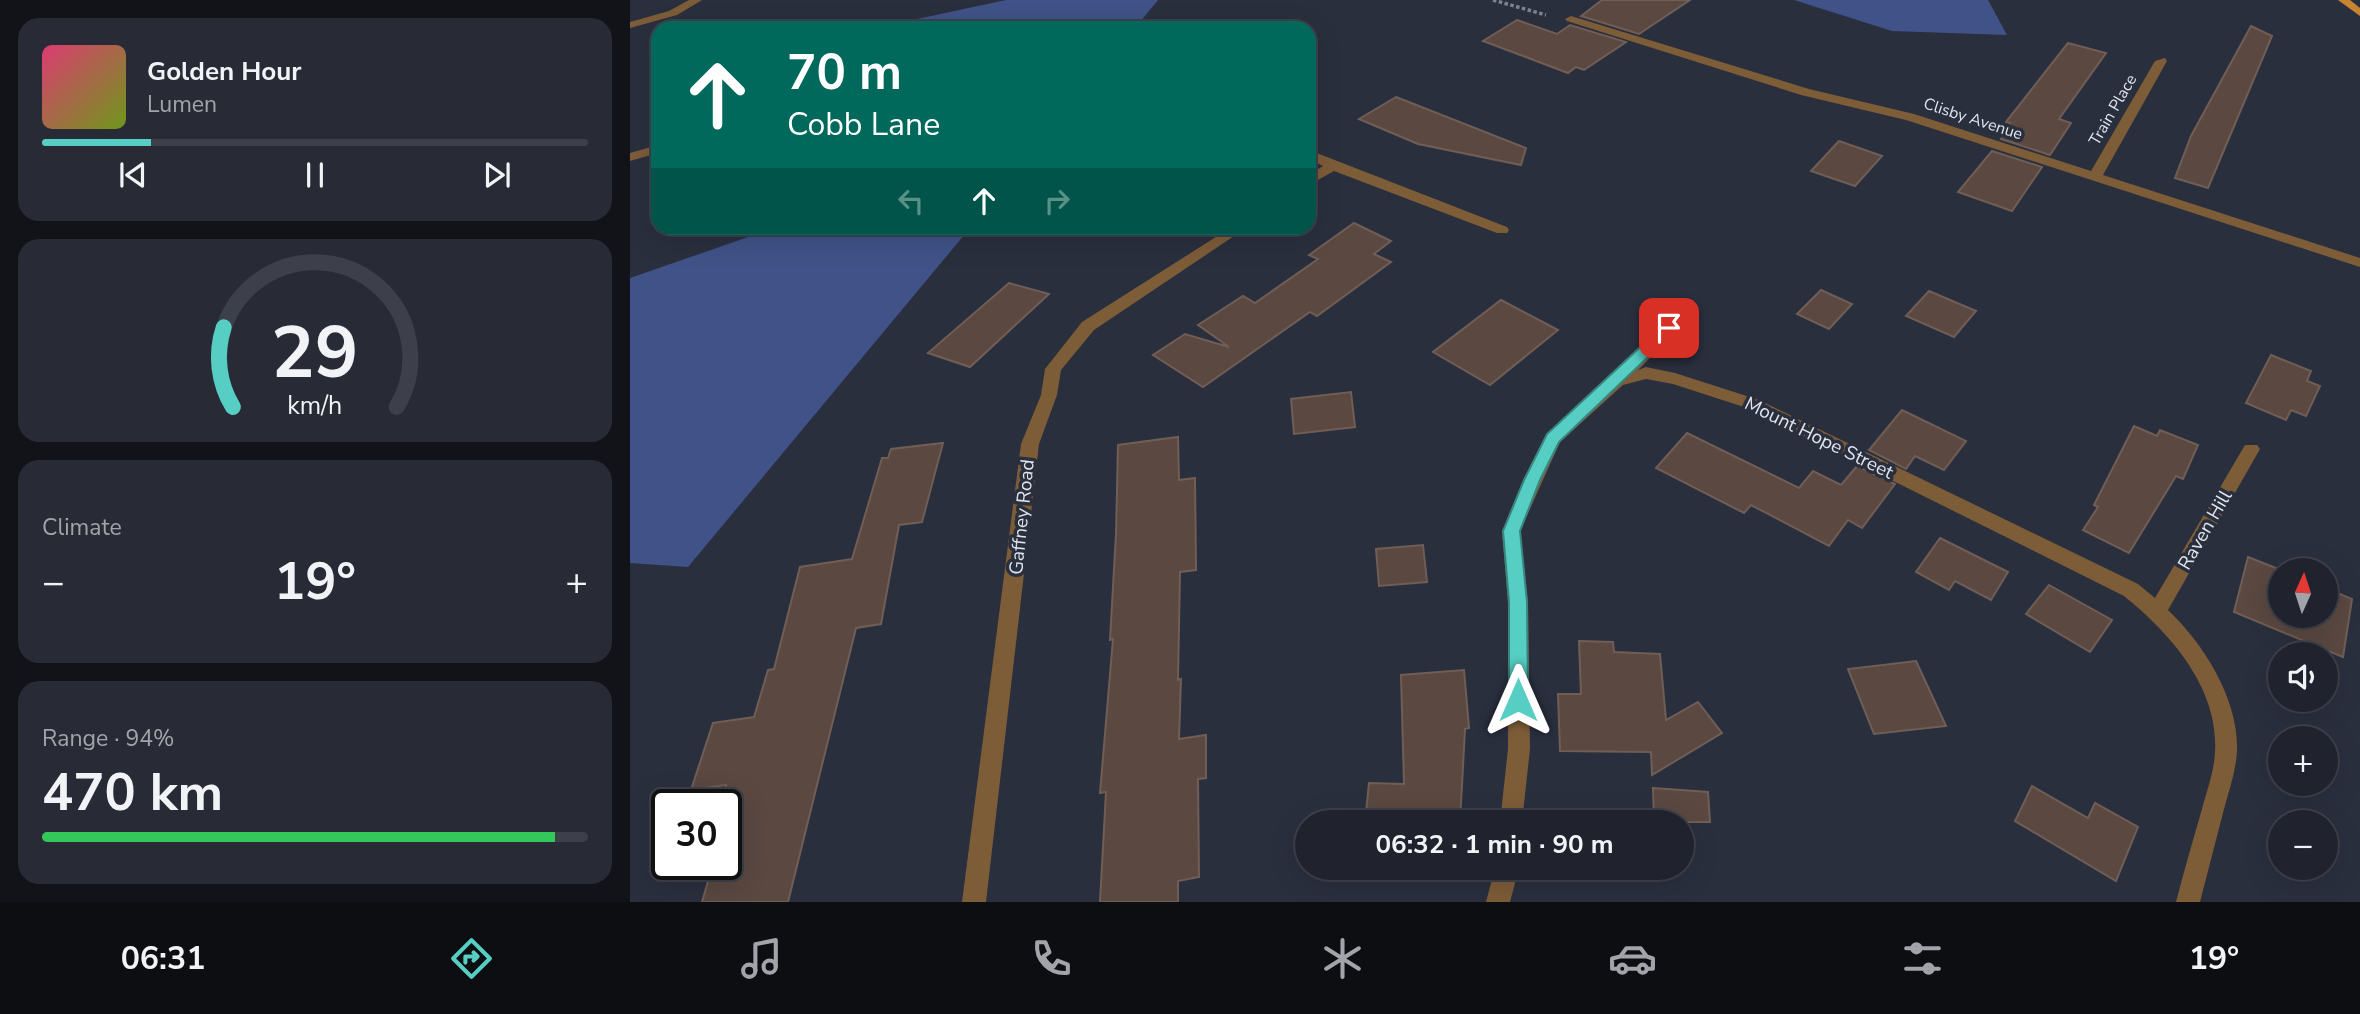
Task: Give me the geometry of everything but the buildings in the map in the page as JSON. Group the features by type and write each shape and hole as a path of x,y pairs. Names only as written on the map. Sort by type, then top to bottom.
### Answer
{"main road":[{"path":"2343,0 2360,13"}],"street":[{"path":"630,25 673,13 697,0"},
{"name":"Clisby Avenue","path":"1571,19 1805,92 1910,117 2360,264"},
{"name":"Train Place","path":"2095,177 2161,61"},
{"path":"630,157 651,151"},
{"path":"1316,158 1502,230"},
{"path":"1316,177 1333,166"},
{"name":"Gaffney Road","path":"974,902 1030,444 1049,395 1053,369 1088,326 1228,235"},
{"path":"1617,381 1669,328"},
{"name":"Mount Hope Street","path":"1512,810 1519,749 1518,602 1511,531 1553,438 1617,381 1646,373 1675,379 1753,404 2131,590 2158,610 2197,660 2210,685 2226,741 2223,772 2188,902"},
{"name":"Raven Hill","path":"2158,610 2251,449"},
{"path":"1499,902 1504,880"}],"path":[{"path":"1493,0 1539,14 1571,19"}],"shaded area":[{"path":"1006,0 1158,0 1141,21 908,21"},
{"path":"1794,0 1988,0 2007,35 1892,31"},
{"path":"754,235 964,235 688,567 630,563 630,278"}],"route":[{"path":"1518,700 1518,602 1511,531 1553,438 1617,381 1669,328"}]}
